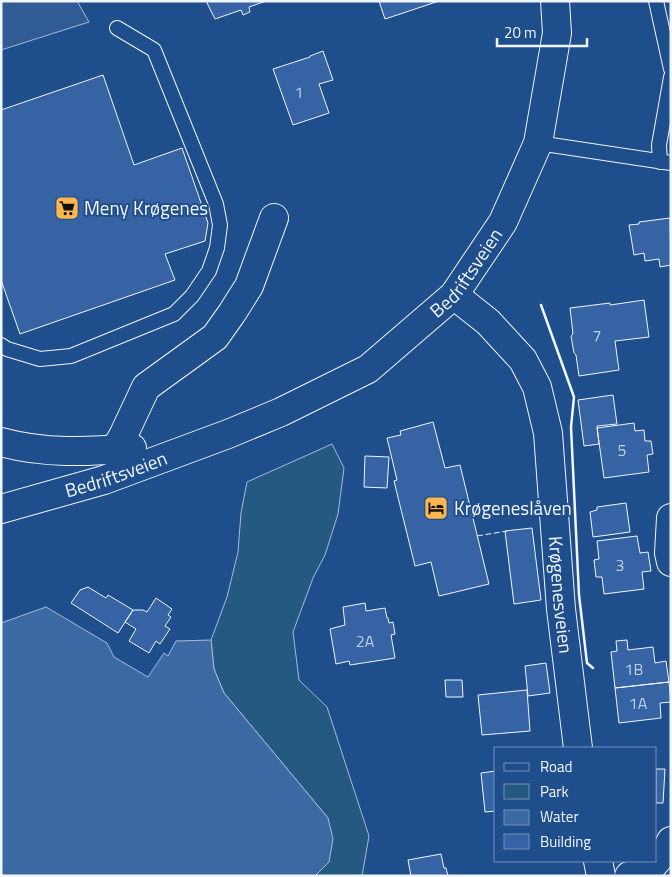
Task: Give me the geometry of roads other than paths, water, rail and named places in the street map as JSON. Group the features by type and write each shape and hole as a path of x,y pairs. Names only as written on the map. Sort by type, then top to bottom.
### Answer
{"street":[{"name":"Bedriftsveien","path":"1,509 104,480 228,434 281,412 368,370 454,295 503,222 538,143 557,33 555,1"},
{"path":"115,450 146,387 215,337 232,314 249,286 274,218"},
{"name":"Krøgenesveien","path":"454,295 488,322 523,360 537,387 548,433 561,609 578,747"},
{"name":"Bedriftsveien","path":"1,442 44,450 115,450 228,434"},
{"path":"671,518 669,553 671,562"},
{"path":"649,874 668,849 671,841"},
{"path":"598,862 601,876"}],"lane":[{"path":"656,1 671,70"},
{"path":"1,345 7,349 40,359 71,356 174,314 192,296 209,271 217,248 220,226 216,204 154,50 117,28"},
{"path":"666,162 659,145 671,76"},
{"path":"538,143 666,162"}],"water":[{"path":"46,607 107,643 114,657 148,677 164,653 168,656 176,641 211,640 214,669 224,693 328,818 333,839 329,862 315,876 1,876 1,623"}],"place":[{"name":"Meny Krøgenes","path":"67,208"},
{"name":"Krøgeneslåven","path":"436,508"}]}
